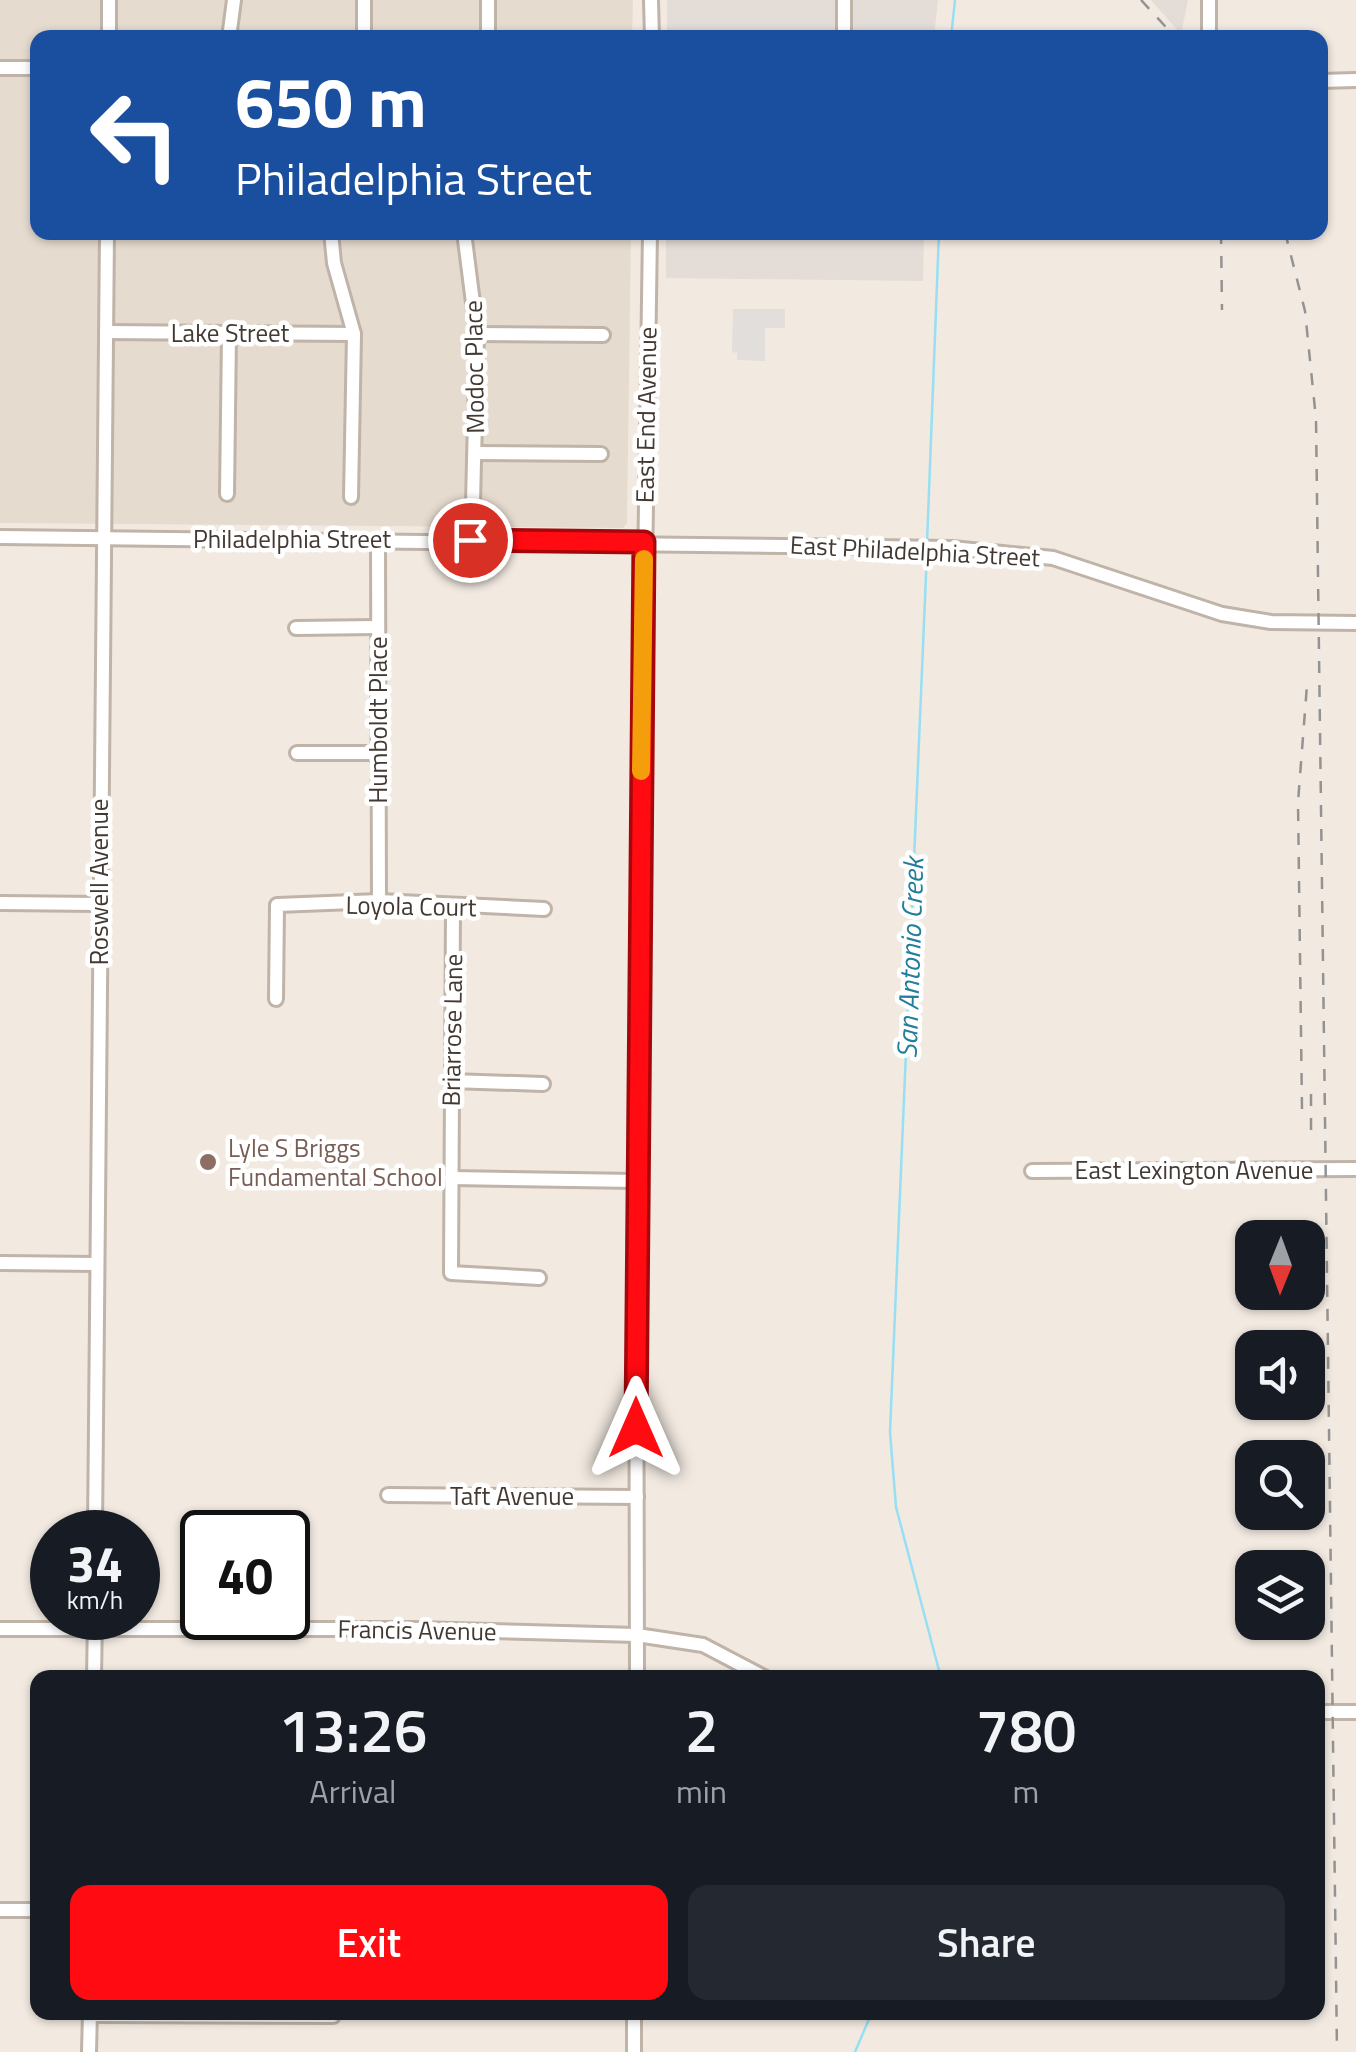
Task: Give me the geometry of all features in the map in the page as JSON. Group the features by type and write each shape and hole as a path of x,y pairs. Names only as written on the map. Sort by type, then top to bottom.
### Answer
{"street":[{"path":"109,0 109,30"},
{"path":"229,30 234,0"},
{"path":"364,0 364,30"},
{"path":"488,0 488,30"},
{"path":"652,0 652,30"},
{"path":"844,0 844,30"},
{"path":"1208,30 1209,0"},
{"path":"0,68 30,68"},
{"path":"1328,81 1356,80"},
{"name":"Roswell Avenue","path":"95,1510 107,240"},
{"path":"332,240 334,263 354,334 351,498"},
{"name":"Modoc Place","path":"465,240 477,334 474,503"},
{"name":"East End Avenue","path":"637,1670 636,1182 650,240"},
{"name":"Lake Street","path":"106,332 354,334"},
{"path":"227,494 229,333"},
{"path":"477,334 603,335"},
{"path":"474,453 601,454"},
{"name":"Philadelphia Street","path":"0,537 644,542"},
{"name":"Humboldt Place","path":"378,540 379,902"},
{"name":"East Philadelphia Street","path":"644,542 1009,552 1098,569 1222,614 1271,622 1356,623"},
{"path":"296,628 378,628"},
{"path":"296,753 377,753"},
{"name":"Loyola Court","path":"276,1000 277,905 379,902 544,909"},
{"path":"0,903 99,904"},
{"name":"Briarrose Lane","path":"454,907 452,1273 539,1278"},
{"path":"451,1081 543,1084"},
{"name":"East Lexington Avenue","path":"1032,1171 1356,1169"},
{"path":"451,1178 636,1182"},
{"path":"0,1263 97,1264"},
{"name":"Taft Avenue","path":"388,1495 637,1497"},
{"name":"Francis Avenue","path":"160,1624 637,1635 703,1645 751,1670"},
{"name":"Francis Avenue","path":"0,1629 30,1627"},
{"path":"94,1670 95,1640"},
{"path":"1325,1712 1356,1712"},
{"path":"0,1910 30,1910"},
{"path":"89,2052 90,2020"},
{"path":"634,2020 634,2052"}],"shaded area":[{"path":"0,0 633,0 632,30 30,30 30,240 631,240 627,523 623,528 0,523"},
{"path":"667,0 938,0 935,30 667,30"},
{"path":"1151,0 1188,0 1182,30 1177,30"},
{"path":"666,240 924,240 923,281 666,278"},
{"path":"733,309 785,309 785,328 765,328 765,361 737,360 737,353 732,352"}],"waterway":[{"name":"San Antonio Creek","path":"952,30 955,0"},
{"name":"San Antonio Creek","path":"927,543 939,240"},
{"name":"San Antonio Creek","path":"927,551 890,1432 896,1507 939,1670"},
{"name":"San Antonio Creek","path":"855,2052 869,2020"}],"railway":[{"path":"1141,0 1169,30"},
{"path":"1221,240 1222,310"},
{"path":"1287,240 1305,311 1316,419 1337,2052"},
{"path":"1302,1109 1298,802 1307,685"},
{"path":"1311,1094 1311,1134"}],"slow traffic":[{"path":"641,771 644,559"}],"place":[{"name":"Lyle S Briggs Fundamental School","path":"208,1162"}],"route":[{"path":"470,540 644,542 636,1428"}]}
